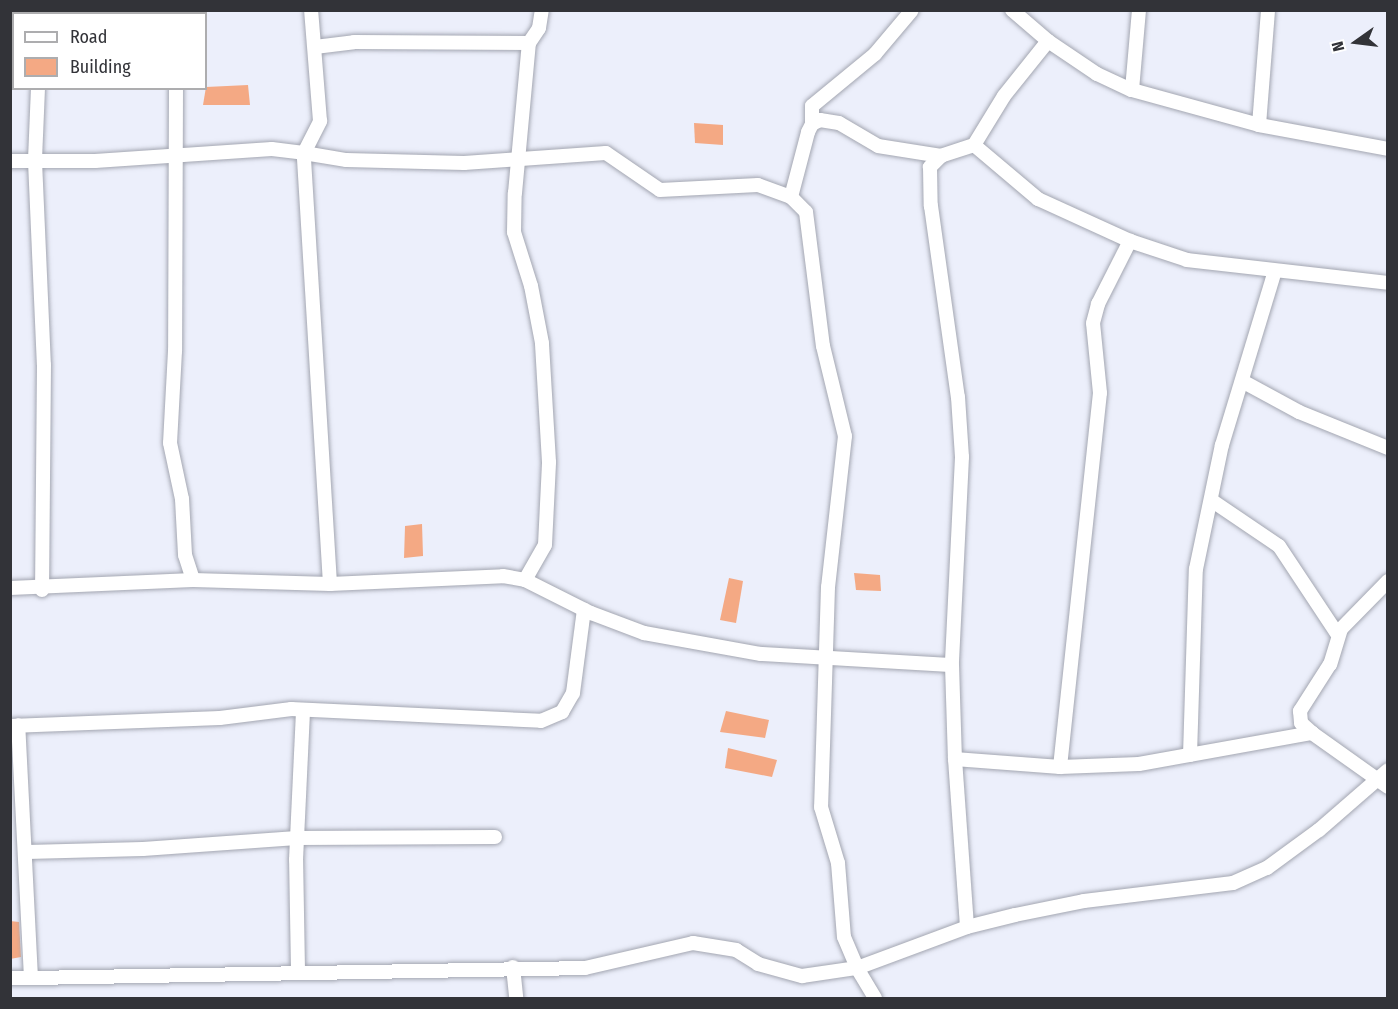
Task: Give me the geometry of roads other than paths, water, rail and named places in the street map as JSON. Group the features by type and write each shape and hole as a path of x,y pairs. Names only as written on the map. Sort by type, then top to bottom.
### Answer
{"street":[{"path":"311,10 320,121 304,153 330,584"},
{"path":"525,580 545,545 549,462 538,321 514,232 517,158 529,43 539,28 542,10"},
{"path":"791,197 812,124 812,106 875,54 912,10"},
{"path":"1012,10 1048,41 1096,74 1132,90 1259,124 1388,149"},
{"path":"1132,90 1139,10"},
{"path":"1259,124 1268,10"},
{"path":"967,927 955,759 952,665 962,457 958,397 931,206 930,165 941,156 974,145 1004,96 1048,41"},
{"path":"315,47 354,42 529,43"},
{"path":"38,90 36,161 44,296 42,590"},
{"path":"176,90 175,351 170,443 182,499 184,555 193,580"},
{"path":"812,124 828,120 878,146 941,156"},
{"path":"974,145 1038,199 1130,241 1187,260 1388,283"},
{"path":"10,161 272,149 407,163 517,158 596,151 618,158 660,190 743,183 772,188 791,197 806,212 823,346 845,436 831,541 821,807 838,862 844,937 857,968 875,999"},
{"path":"1060,767 1100,393 1093,323 1098,303 1130,241"},
{"path":"1190,755 1194,588 1210,500 1275,271"},
{"path":"1242,381 1299,412 1388,448"},
{"path":"1210,500 1279,546 1338,635"},
{"path":"10,588 42,590 193,580 330,584 485,575 525,580 584,610 644,633 761,654 952,665"},
{"path":"10,978 298,970 585,968 693,943 736,950 758,964 802,976 857,968 967,927 1084,901 1233,883 1266,868 1385,778 1312,733 1301,723 1300,711 1330,664 1338,635 1388,581"},
{"path":"31,978 27,852 14,726 220,718 303,710 541,721 553,718 562,712 573,693 584,610"},
{"path":"298,970 297,838 303,710"},
{"path":"955,759 1060,767 1138,764 1312,733"},
{"path":"27,852 142,849 297,838 495,837"},
{"path":"513,967 516,999"}]}
